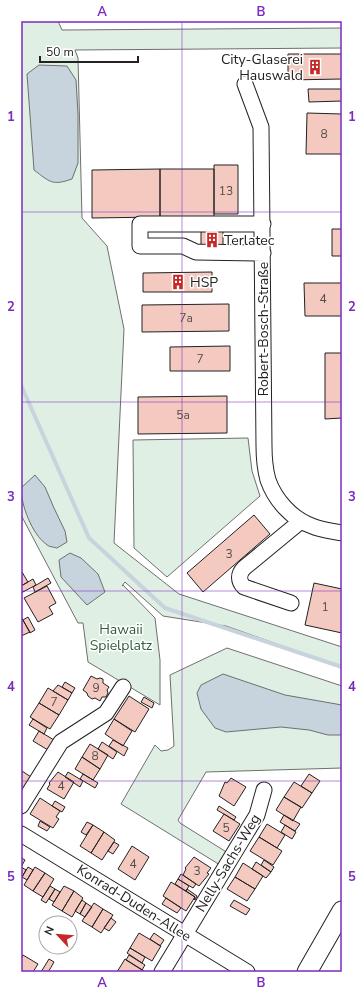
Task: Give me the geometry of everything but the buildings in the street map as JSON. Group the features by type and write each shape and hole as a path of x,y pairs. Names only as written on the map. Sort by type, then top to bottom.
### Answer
{"main road":[{"path":"307,972 342,911"}],"street":[{"name":"Robert-Bosch-Straße","path":"245,84 261,127 264,446 266,469 271,487 279,500 290,512 301,521 317,528 342,533"},
{"path":"263,224 140,224 140,246 183,246 196,252 263,253"},
{"path":"291,603 244,587 240,582 239,576 244,568 301,521"},
{"path":"21,806 61,742 106,714 123,687"},
{"name":"Nelly-Sachs-Weg","path":"162,972 257,816 264,790"},
{"name":"Konrad-Duden-Allee","path":"21,834 247,972"}],"green space":[{"name":"Hawaii Spielplatz","path":"21,21 58,21 62,30 342,28 342,48 75,50 78,58 82,218 107,246 124,329 114,543 179,594 342,647 342,667 226,626 163,616 125,582 122,586 123,585 155,618 160,660 160,705 88,662 83,623 78,623 21,515"},
{"path":"248,438 252,471 260,496 167,577 134,548 133,440"},
{"path":"227,648 342,686 342,768 206,772 178,820 180,823 228,853 220,865 121,804 155,745 161,751 168,750 174,746 170,675"}],"shaded area":[{"path":"39,65 67,66 76,80 78,163 72,179 65,181 52,182 34,170 27,74"},
{"path":"35,475 45,487 65,531 67,542 57,548 48,546 41,539 28,519 25,511 21,488"},
{"path":"70,553 81,558 98,574 105,592 87,605 61,577 59,560"},
{"path":"223,674 285,695 342,705 342,735 328,735 309,730 281,727 226,732 215,728 201,709 197,693 201,685"}],"waterway":[{"path":"21,385 89,538 165,608 342,667"}],"place":[{"name":"City-Glaserei Hauswald","path":"315,67"},
{"name":"Terlatec","path":"212,240"},
{"name":"HSP","path":"178,282"}]}
